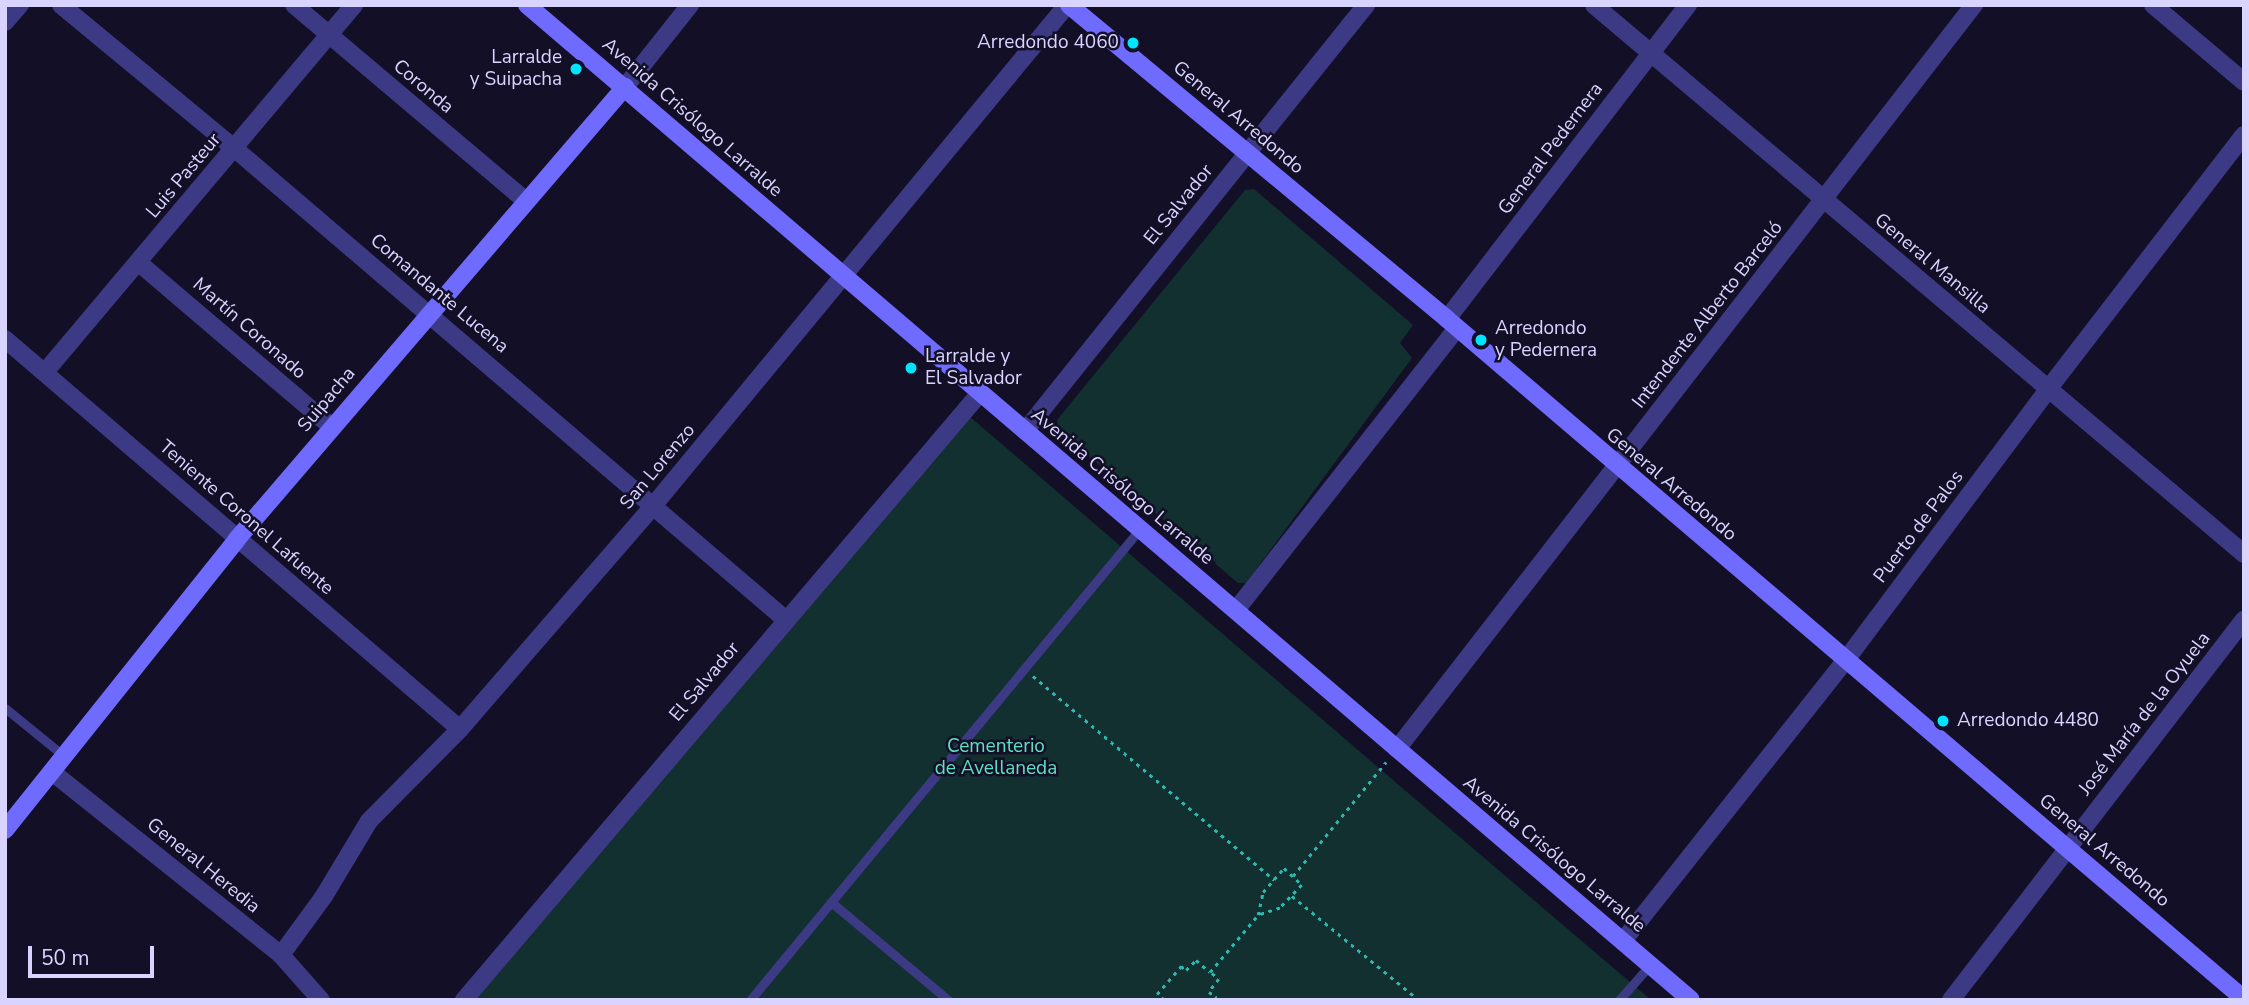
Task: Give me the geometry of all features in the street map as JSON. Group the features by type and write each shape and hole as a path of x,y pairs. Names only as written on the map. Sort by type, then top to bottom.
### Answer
{"street":[{"path":"5,22 20,5"},
{"name":"Comandante Lucena","path":"61,5 429,313 786,620"},
{"name":"Coronda","path":"294,5 526,201"},
{"name":"Luis Pasteur","path":"45,372 354,5"},
{"name":"Avenida Crisólogo Larralde","path":"527,5 1691,1000"},
{"name":"Suipacha","path":"5,830 237,539 625,87 690,5"},
{"name":"General Arredondo","path":"1068,5 1452,324 2244,999"},
{"name":"San Lorenzo","path":"282,955 324,896 369,821 460,729 653,506 1068,5"},
{"name":"El Salvador","path":"1025,431 1366,5"},
{"name":"General Mansilla","path":"1594,5 2244,554"},
{"name":"General Pedernera","path":"1236,610 1688,5"},
{"name":"Intendente Alberto Barceló","path":"1397,749 1974,5"},
{"path":"2153,5 2244,82"},
{"name":"Puerto de Palos","path":"1623,941 1845,660 2049,388 2244,135"},
{"name":"Martín Coronado","path":"139,262 332,427"},
{"name":"Teniente Coronel Lafuente","path":"5,339 460,729"},
{"name":"El Salvador","path":"464,1000 980,393"},
{"name":"José María de la Oyuela","path":"1951,1000 2244,620"},
{"name":"General Heredia","path":"52,772 282,955 321,1000"}],"lane":[{"path":"750,1000 1139,530"},
{"path":"5,708 64,756"},
{"path":"831,902 948,1000"},
{"path":"1619,1000 1650,965"}],"path":[{"path":"1023,667 1274,880"},
{"path":"1293,876 1397,749"},
{"path":"1210,972 1258,915 1263,892 1284,868 1303,885 1280,908 1258,915"},
{"path":"1292,896 1419,1000"},
{"path":"1164,1000 1157,994 1181,966 1186,970 1195,960 1219,979 1209,992 1217,997 1215,1000"}],"green space":[{"path":"1254,189 1413,325 1400,343 1412,358 1246,583 1238,583 1058,430 1057,420 1245,190"},
{"name":"Cementerio de Avellaneda","path":"969,416 1380,769 1651,1000 468,1000"}],"place":[{"name":"Arredondo 4060","path":"1133,43"},
{"name":"Larralde y Suipacha","path":"576,69"},
{"name":"Arredondo y Pedernera","path":"1481,340"},
{"name":"Larralde y El Salvador","path":"911,368"},
{"name":"Arredondo 4480","path":"1943,721"}]}
